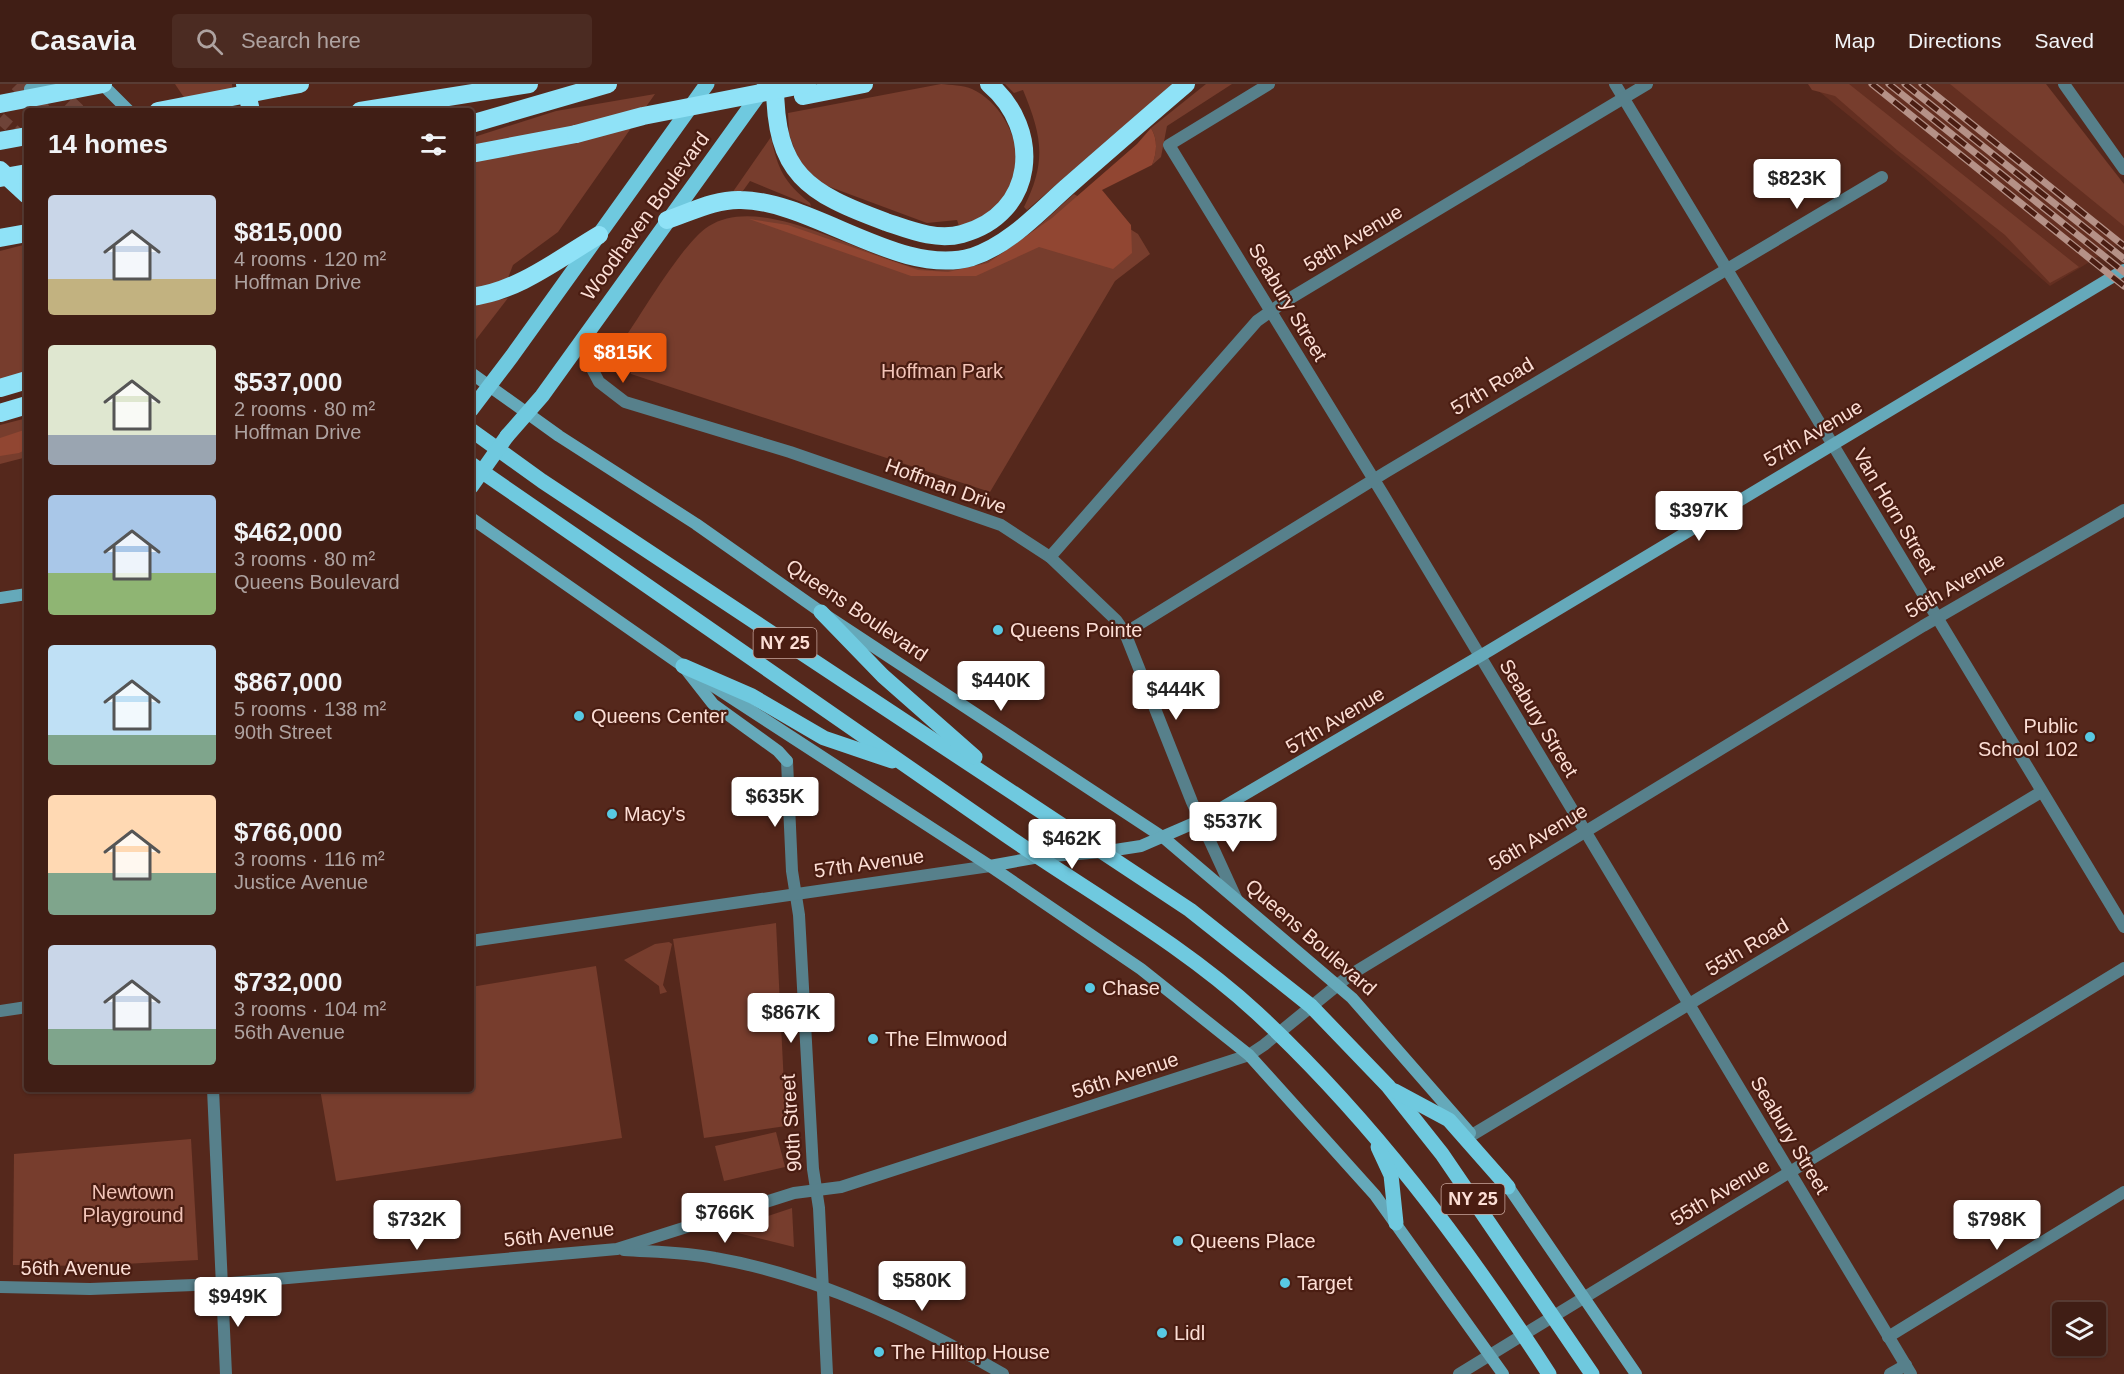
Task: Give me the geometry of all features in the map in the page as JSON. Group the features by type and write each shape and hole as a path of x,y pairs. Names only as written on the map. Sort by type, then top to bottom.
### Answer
{"highway":[{"path":"0,104 103,84"},
{"path":"245,84 250,108"},
{"path":"174,108 300,84"},
{"path":"379,108 529,84"},
{"path":"474,123 608,84"},
{"path":"775,84 776,122 785,154 804,180 832,201 849,208 914,232 945,236 960,235 988,223 1010,202 1021,179 1024,155 1021,129 1004,98 989,84"},
{"path":"474,153 576,135 643,116 805,90 864,84"},
{"path":"668,220 728,200 758,202 793,212 912,255 943,260 971,257 1011,236 1186,84"},
{"path":"0,141 24,137"},
{"path":"0,170 24,192"},
{"path":"0,178 24,174"},
{"path":"0,238 24,234"},
{"path":"474,296 493,293 516,283 599,235"},
{"path":"0,388 24,381"},
{"path":"0,412 24,406"}],"main road":[{"name":"Woodhaven Boulevard","path":"474,406 707,84"},
{"name":"Woodhaven Boulevard","path":"474,483 507,436 583,339 766,84"},
{"name":"NY 25","path":"474,432 542,481 1190,910 1311,1006 1388,1086 1442,1154 1592,1374"},
{"name":"NY 25","path":"474,466 1039,857 1164,940 1254,1010 1367,1125 1460,1241 1548,1374"},
{"path":"821,612 883,676 1013,791"},
{"path":"683,666 752,696 824,738 908,766"},
{"path":"1388,1086 1449,1120 1508,1187"},
{"path":"1367,1125 1391,1175 1396,1223"}],"street":[{"path":"0,96 52,84"},
{"path":"103,84 126,108"},
{"name":"Seabury Street","path":"1269,84 1169,145 1374,480 1908,1370"},
{"name":"Van Horn Street","path":"1615,84 2124,927"},
{"name":"58th Avenue","path":"1050,557 1246,332 1271,311 1647,84"},
{"path":"2064,84 2124,169"},
{"name":"57th Road","path":"1125,633 1374,480 1882,177"},
{"name":"57th Avenue","path":"474,941 1039,857 1102,852 1141,846 1164,838 1201,820 1479,657 2124,270"},
{"name":"Hoffman Drive","path":"583,339 589,363 599,382 625,402 790,452 1001,525 1050,557 1116,620 1125,633 1201,820 1236,898"},
{"name":"Queens Boulevard","path":"474,375 559,436 696,524 821,612 1164,838 1337,984 1404,1055 1472,1136 1636,1374"},
{"name":"56th Avenue","path":"0,1287 90,1289 220,1284 617,1249 794,1193 841,1187 1249,1054 1278,1034 1337,984 1584,831 1937,618 2124,510"},
{"path":"474,520 683,666 990,866 1141,969 1249,1054 1375,1195 1503,1374"},
{"path":"0,598 24,594"},
{"name":"90th Street","path":"683,666 713,705 778,751 787,761 827,1374"},
{"name":"55th Road","path":"1472,1136 2041,792"},
{"name":"55th Avenue","path":"1459,1374 2124,968"},
{"path":"0,1011 24,1007"},
{"path":"213,1092 220,1284 226,1374"},
{"path":"1888,1336 2124,1192"},
{"path":"617,1249 714,1257 798,1278 925,1329 1003,1374"},
{"path":"1890,1374 1908,1370"}],"shaded area":[{"path":"1810,84 1979,84 2124,191 2124,241 2050,286 1923,176"},
{"path":"1151,128 1156,146 1152,165 1102,190 1131,225 1132,253 1113,269 1039,247 976,276 911,276 749,219 788,225 918,270 948,272 988,263 1052,218 1137,144"},
{"path":"24,430 24,450 0,456 0,438"}],"green space":[{"path":"175,84 232,84 234,108 191,108"},
{"path":"941,84 969,88 984,97 1004,119 1011,133 1016,148 1015,177 1005,198 988,214 959,226 957,220 927,223 822,184 800,164 789,134 788,113"},
{"path":"1005,84 1173,84 1027,210 1024,207 1039,162 1038,135 1023,90 1014,93"},
{"path":"1206,84 1232,84 1167,126 1161,157 1152,165 1156,146 1151,128"},
{"path":"1808,84 1849,84 2079,267 2050,283 2005,235 1897,150 1835,96 1812,90"},
{"path":"1950,84 2046,84 2124,184 2124,226"},
{"path":"655,94 558,232 513,265 508,278 474,290 474,137 556,111"},
{"path":"771,137 783,174 811,206 750,181 740,195 730,196"},
{"name":"Hoffman Park","path":"1074,194 1138,234 1150,254 1115,281 990,492 631,374 622,342 687,247 709,226 731,218 756,217 784,221 917,268 949,270 980,264 1006,251 1030,234"},
{"path":"24,245 24,373 0,380 0,251"},
{"path":"508,298 474,342 474,305"},
{"path":"24,419 24,458 0,464 0,425"},
{"path":"776,923 786,1126 704,1138 673,939"},
{"path":"669,942 672,944 663,985 667,992 660,994 659,986 624,960 655,944"},
{"path":"596,966 622,1138 336,1181 321,1092 474,1092 474,986"},
{"path":"776,1132 785,1167 724,1181 715,1146"},
{"name":"Newtown Playground","path":"191,1139 198,1260 87,1266 13,1265 14,1154"},
{"path":"792,1208 794,1247 726,1230"}],"tunnel":[{"path":"17,84 41,108"},
{"path":"52,86 75,108"},
{"path":"0,118 24,139"}],"railway":[{"path":"1872,84 2124,286"},
{"path":"1889,84 2124,272"},
{"path":"1905,84 2124,259"},
{"path":"1922,84 2124,246"}],"place":[{"name":"Queens Pointe","path":"998,630"},
{"name":"Queens Center","path":"579,716"},
{"name":"Public School 102","path":"2090,737"},
{"name":"Macy's","path":"612,814"},
{"name":"Chase","path":"1090,988"},
{"name":"The Elmwood","path":"873,1039"},
{"name":"Queens Place","path":"1178,1241"},
{"name":"Target","path":"1285,1283"},
{"name":"Lidl","path":"1162,1333"},
{"name":"The Hilltop House","path":"879,1352"}]}
